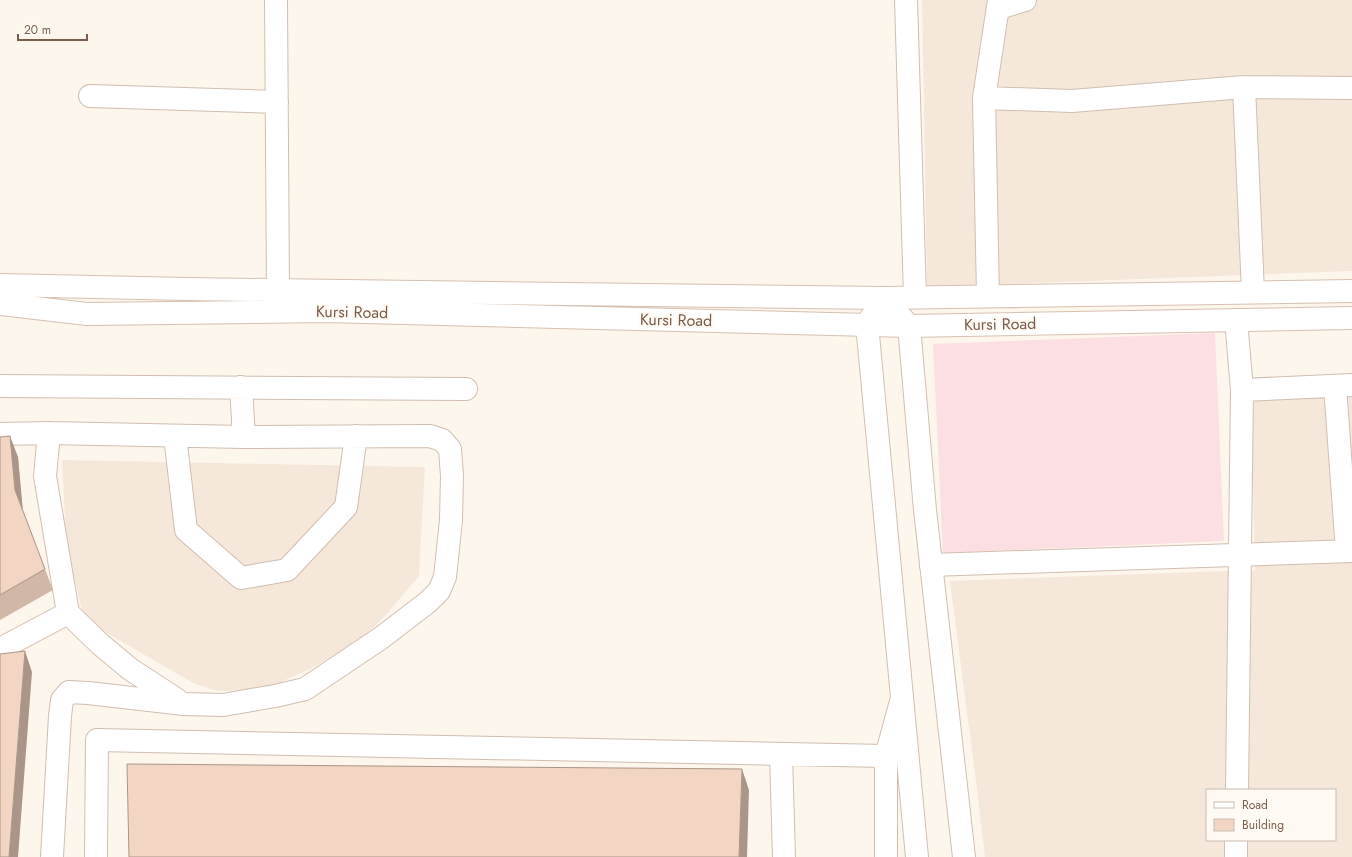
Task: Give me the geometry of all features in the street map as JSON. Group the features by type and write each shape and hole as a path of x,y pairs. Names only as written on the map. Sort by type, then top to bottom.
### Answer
{"street":[{"path":"276,0 278,290"},
{"path":"906,0 915,297"},
{"path":"988,296 984,98 999,4 1025,0"},
{"path":"984,98 1072,101 1244,87 1352,88"},
{"path":"1244,87 1253,292"},
{"path":"90,96 276,102"},
{"name":"Kursi Road","path":"0,285 884,298 1352,291"},
{"path":"250,289 252,312"},
{"path":"477,292 477,314"},
{"path":"584,317 585,293"},
{"path":"917,857 866,324 884,298 909,326 932,565 964,857"},
{"name":"Kursi Road","path":"0,304 87,314 326,311 909,326 1352,318"},
{"path":"1236,320 1242,390 1237,789"},
{"path":"932,565 1350,551 1344,385 1242,390"},
{"path":"0,386 466,389"},
{"path":"240,387 244,437"},
{"path":"49,433 45,476 68,613 100,644 130,669 184,704"},
{"path":"0,434 49,433 244,437 430,436 442,440 450,449 452,476 451,520 444,577 439,590 428,602 381,638 305,689 223,705 184,704 69,692 62,700 60,716 52,857"},
{"path":"176,436 186,530 241,578 286,570 346,507 356,436"},
{"path":"0,649 68,613"},
{"path":"886,857 886,756 902,698"},
{"path":"96,857 97,740 886,756"},
{"path":"781,755 784,857"},
{"path":"1236,841 1236,857"}],"shaded area":[{"path":"922,0 1352,0 1352,271 927,287"},
{"path":"1215,333 1224,541 943,553 933,344"},
{"path":"1352,395 1352,857 985,857 950,581 1255,570 1251,398"},
{"path":"62,460 425,467 419,576 385,616 357,643 308,670 263,690 218,691 195,684 84,620 66,537"}],"building":[{"path":"10,436 15,490 45,569 0,595 0,437"},
{"path":"25,651 9,857 0,857 0,654"},
{"path":"127,764 742,769 739,857 129,857"}]}
